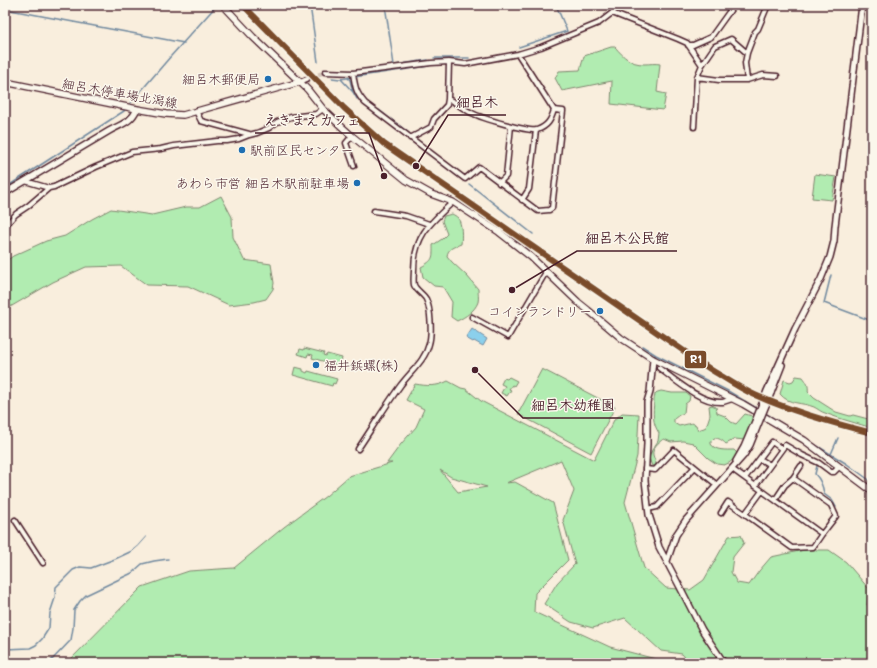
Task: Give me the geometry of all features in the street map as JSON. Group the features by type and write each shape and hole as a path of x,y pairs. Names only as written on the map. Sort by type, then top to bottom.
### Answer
{"main road":[{"path":"223,5 253,37 308,90 323,109 352,136 406,180 431,194 453,202 499,232 531,257 578,302 621,338 653,359 732,399 804,440 872,491"},
{"name":"細呂木停車場北潟線","path":"5,82 137,109 166,114 183,115 300,82"}],"street":[{"path":"325,72 353,73 431,63 449,62 465,64 518,54 541,47 599,23 612,13 618,5"},
{"path":"688,45 693,45 711,37 734,5"},
{"path":"747,80 745,63 747,53 768,5"},
{"path":"667,561 676,535 686,520 732,469 744,447 758,420 795,329 821,279 830,257 834,241 862,5"},
{"path":"612,13 678,38 687,43 702,65"},
{"path":"711,37 716,46"},
{"path":"694,127 697,77 702,65 716,46 731,39 747,53"},
{"path":"518,54 554,110"},
{"path":"410,138 430,127 434,119 447,105 449,62"},
{"path":"353,73 355,88 365,103 410,138 465,179 479,168 538,211 549,210 552,208 563,111 554,110"},
{"path":"697,77 719,80 747,80 763,75 777,76"},
{"path":"300,82 307,79"},
{"path":"448,99 472,113 512,126 536,130 550,122 554,110"},
{"path":"5,193 113,128 126,123 135,114 137,109"},
{"path":"5,226 16,214 49,188 132,152 161,150 174,146 239,139 249,134 257,133 269,128 277,122 291,117 316,114 323,109"},
{"path":"196,111 201,121 249,134"},
{"path":"499,183 506,176 512,126"},
{"path":"522,200 529,189 536,130"},
{"path":"352,136 346,143 354,166"},
{"path":"25,181 49,188"},
{"path":"358,449 400,386 426,353 429,344 430,324 425,298 414,285 414,259 421,236 429,224 453,202"},
{"path":"374,211 406,216 429,224"},
{"path":"472,317 508,337 546,272"},
{"path":"653,359 650,392 647,402 645,480 648,509 659,547 702,630 724,663"},
{"path":"659,368 701,397 719,402 732,399"},
{"path":"674,379 678,371"},
{"path":"745,478 772,442 782,449"},
{"path":"755,486 785,445 802,455 819,462 831,472 834,472 839,467"},
{"path":"645,469 655,470 674,450 717,485"},
{"path":"760,458 770,466"},
{"path":"648,509 657,507 695,466"},
{"path":"775,500 785,485 793,478 802,466"},
{"path":"732,469 822,534"},
{"path":"721,513 728,502 792,548 813,547 836,516 831,505 793,478"},
{"path":"744,514 762,491"},
{"path":"15,520 42,563"}],"green space":[{"path":"615,47 624,57 635,63 660,64 657,92 666,94 663,110 611,104 612,81 562,91 555,78 559,71 580,70 584,56"},
{"path":"815,174 836,177 832,200 812,198"},
{"path":"221,196 232,217 233,237 244,260 271,264 274,283 273,289 266,299 229,305 188,286 147,285 121,266 86,267 53,282 5,310 5,262 13,256 46,241 65,236 111,209 152,215 186,207 200,207"},
{"path":"452,214 458,218 460,224 462,234 461,244 450,249 447,256 478,289 477,305 466,316 457,321 451,317 452,302 443,287 434,286 423,277 421,267 431,260 433,245 447,234 442,221 444,216"},
{"path":"304,348 324,353 323,355 326,356 327,354 342,358 340,366 312,358 313,355 308,354 307,357 298,354 300,349 304,350"},
{"path":"295,367 303,369 303,371 307,373 308,371 337,379 335,384 333,383 332,386 293,375"},
{"path":"542,369 615,407 591,453 518,414"},
{"path":"796,376 803,377 807,384 808,392 814,398 836,412 872,420 872,428 822,412 809,405 792,402 784,398 780,394 784,380 790,382 793,381"},
{"path":"509,377 517,381 514,386 512,385 509,389 511,390 507,396 501,393 505,386 501,384 504,378 507,379"},
{"path":"448,381 466,389 481,401 594,460 614,420 622,413 639,414 637,456 625,502 644,568 666,588 690,590 704,580 729,536 741,535 744,543 733,557 731,572 737,583 749,585 771,557 804,550 829,550 846,562 869,589 867,605 872,610 872,663 690,663 682,654 661,651 625,618 593,628 571,622 544,604 557,583 575,564 563,520 574,491 561,460 506,483 515,482 553,503 568,560 535,593 534,612 610,647 671,663 67,663 142,587 189,571 234,568 284,527 326,496 349,476 392,463 387,463 416,427 424,409 406,400 415,384 432,386","holes":["440,470 451,477 487,487 458,492"]},
{"path":"661,391 686,393 690,396 689,401 685,404 684,413 674,419 674,423 679,426 692,423 696,425 698,430 706,427 710,415 709,406 712,405 716,407 717,413 725,416 731,422 736,424 745,414 752,416 752,424 745,440 735,439 726,444 717,438 714,438 711,441 711,444 715,448 734,450 737,453 736,457 724,465 717,464 708,458 693,443 683,441 671,442 664,439 654,448 653,455 656,465 652,466 649,458 652,450 658,441 659,433 654,421 654,400 655,393"}],"water":[{"path":"472,329 487,339 483,346 466,338"}],"waterway":[{"path":"128,106 217,5"},
{"path":"310,5 318,62"},
{"path":"385,5 394,65 428,60"},
{"path":"519,47 567,31 556,5"},
{"path":"5,9 184,43"},
{"path":"434,58 469,58"},
{"path":"332,78 340,79 429,66"},
{"path":"348,78 350,80 353,92"},
{"path":"341,79 353,92 357,99"},
{"path":"5,188 126,109"},
{"path":"379,110 409,133"},
{"path":"469,184 533,234"},
{"path":"831,275 824,303 872,321"},
{"path":"642,346 656,355 728,391 758,409"},
{"path":"765,413 797,433"},
{"path":"831,454 838,438"},
{"path":"814,444 847,464 872,482"},
{"path":"817,466 815,474 821,483 824,494 832,500 836,507"},
{"path":"5,649 30,648 42,639 49,628 50,613 55,598 56,587 73,570 80,567 91,568 115,559 132,551 146,537"},
{"path":"49,663 71,640 74,610 86,595 132,573 142,564 168,559"}],"tunnel":[{"path":"307,79 325,72"}],"transit line":[{"name":"R1","path":"243,5 344,108 384,144 710,369 743,389 784,407 813,417 872,433"}],"place":[{"name":"細呂木郵便局","path":"268,79"},
{"name":"駅前区民センター","path":"242,150"},
{"name":"細呂木","path":"416,166"},
{"name":"えきまえカフェ","path":"384,176"},
{"name":"あわら市営 細呂木駅前駐車場","path":"357,183"},
{"name":"細呂木公民館","path":"512,290"},
{"name":"コインランドリー","path":"600,311"},
{"name":"福井鋲螺(株)","path":"316,365"},
{"name":"細呂木幼稚園","path":"475,370"}]}
